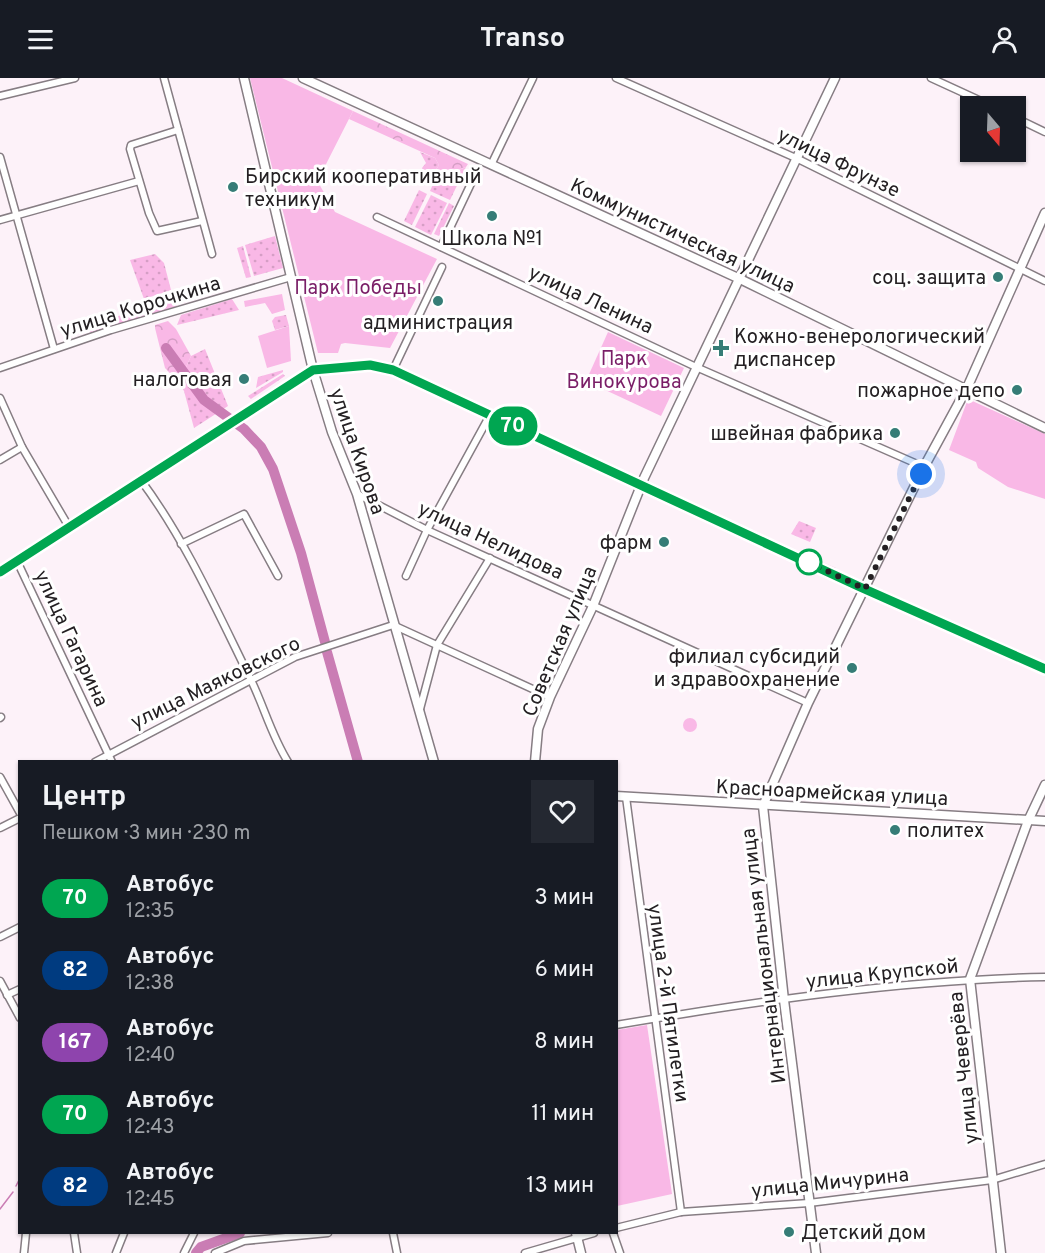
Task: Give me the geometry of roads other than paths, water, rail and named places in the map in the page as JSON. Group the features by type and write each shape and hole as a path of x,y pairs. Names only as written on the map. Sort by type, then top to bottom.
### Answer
{"street":[{"path":"0,96 53,81 75,78"},
{"path":"165,78 212,254"},
{"name":"улица Кирова","path":"244,78 313,370 332,432 357,494 433,760"},
{"name":"Коммунистическая улица","path":"303,78 740,279 1045,428"},
{"path":"492,163 533,78"},
{"name":"улица Фрунзе","path":"616,78 798,159 1045,281"},
{"name":"Советская улица","path":"535,760 538,729 550,697 593,606 642,486 696,367 835,78"},
{"path":"932,78 971,96"},
{"path":"1026,123 1045,132"},
{"path":"178,130 131,145 139,181 157,231 202,221"},
{"path":"0,157 54,349"},
{"path":"441,246 476,173"},
{"path":"0,220 139,181"},
{"name":"Интернациональная улица","path":"816,1253 784,1000 763,806 808,703 924,467 967,388 1045,213"},
{"name":"улица Ленина","path":"377,217 696,367 924,467"},
{"path":"393,370 442,267"},
{"name":"улица Корочкина","path":"0,368 54,349 291,277"},
{"path":"0,572 140,479 313,370 370,365 393,370 865,589 1045,669"},
{"path":"0,398 22,447 69,527"},
{"path":"406,576 427,530 490,415"},
{"path":"0,460 22,447"},
{"path":"140,479 182,544 251,680 282,760"},
{"name":"улица Нелидова","path":"357,494 427,530 808,703"},
{"path":"182,544 244,514 278,576"},
{"path":"419,710 437,645 490,558"},
{"name":"улица Гагарина","path":"16,561 111,760"},
{"path":"393,625 550,697"},
{"name":"улица Маяковского","path":"98,760 295,657 393,625"},
{"path":"275,741 287,760"},
{"path":"0,777 18,809"},
{"name":"улица Чеверёва","path":"1001,1253 970,979 1028,820 1045,785"},
{"name":"Красноармейская улица","path":"621,797 1045,821"},
{"name":"улица 2-й Пятилетки","path":"621,797 655,1018 681,1212"},
{"path":"0,828 18,819"},
{"path":"0,937 18,928"},
{"name":"улица Крупской","path":"618,1025 784,1000 970,979 1045,977"},
{"path":"0,981 18,1014"},
{"path":"7,995 18,990"},
{"name":"улица Мичурина","path":"618,1228 681,1212 809,1203 992,1180 1045,1164"},
{"path":"24,1253 26,1234"},
{"path":"74,1234 77,1253"},
{"path":"116,1253 124,1234"},
{"path":"184,1253 194,1234"},
{"path":"215,1253 244,1241 318,1234"},
{"path":"393,1234 397,1253"},
{"path":"613,1234 620,1253"},
{"path":"525,1253 576,1235 582,1253"}],"waterway":[{"path":"166,348 204,400 244,429 261,447 273,469 301,553 325,642"},
{"path":"327,652 357,760"},
{"path":"16,1186 18,1182"},
{"path":"0,1209 13,1192"},
{"path":"196,1253 201,1247 237,1234"}],"place":[{"name":"Бирский кооперативный техникум","path":"233,187"},
{"name":"Школа №1","path":"492,216"},
{"name":"соц. защита","path":"998,277"},
{"name":"администрация","path":"438,301"},
{"name":"Кожно-венерологический диспансер","path":"721,348"},
{"name":"налоговая","path":"244,379"},
{"name":"пожарное депо","path":"1017,390"},
{"name":"швейная фабрика","path":"895,433"},
{"name":"фарм","path":"664,542"},
{"name":"филиал субсидий и здравоохранение","path":"852,668"},
{"name":"политех","path":"895,830"},
{"name":"Детский дом","path":"789,1232"}],"park label":[{"name":"Парк Победы","path":"358,287"},
{"name":"Парк Винокурова","path":"624,370"}]}
